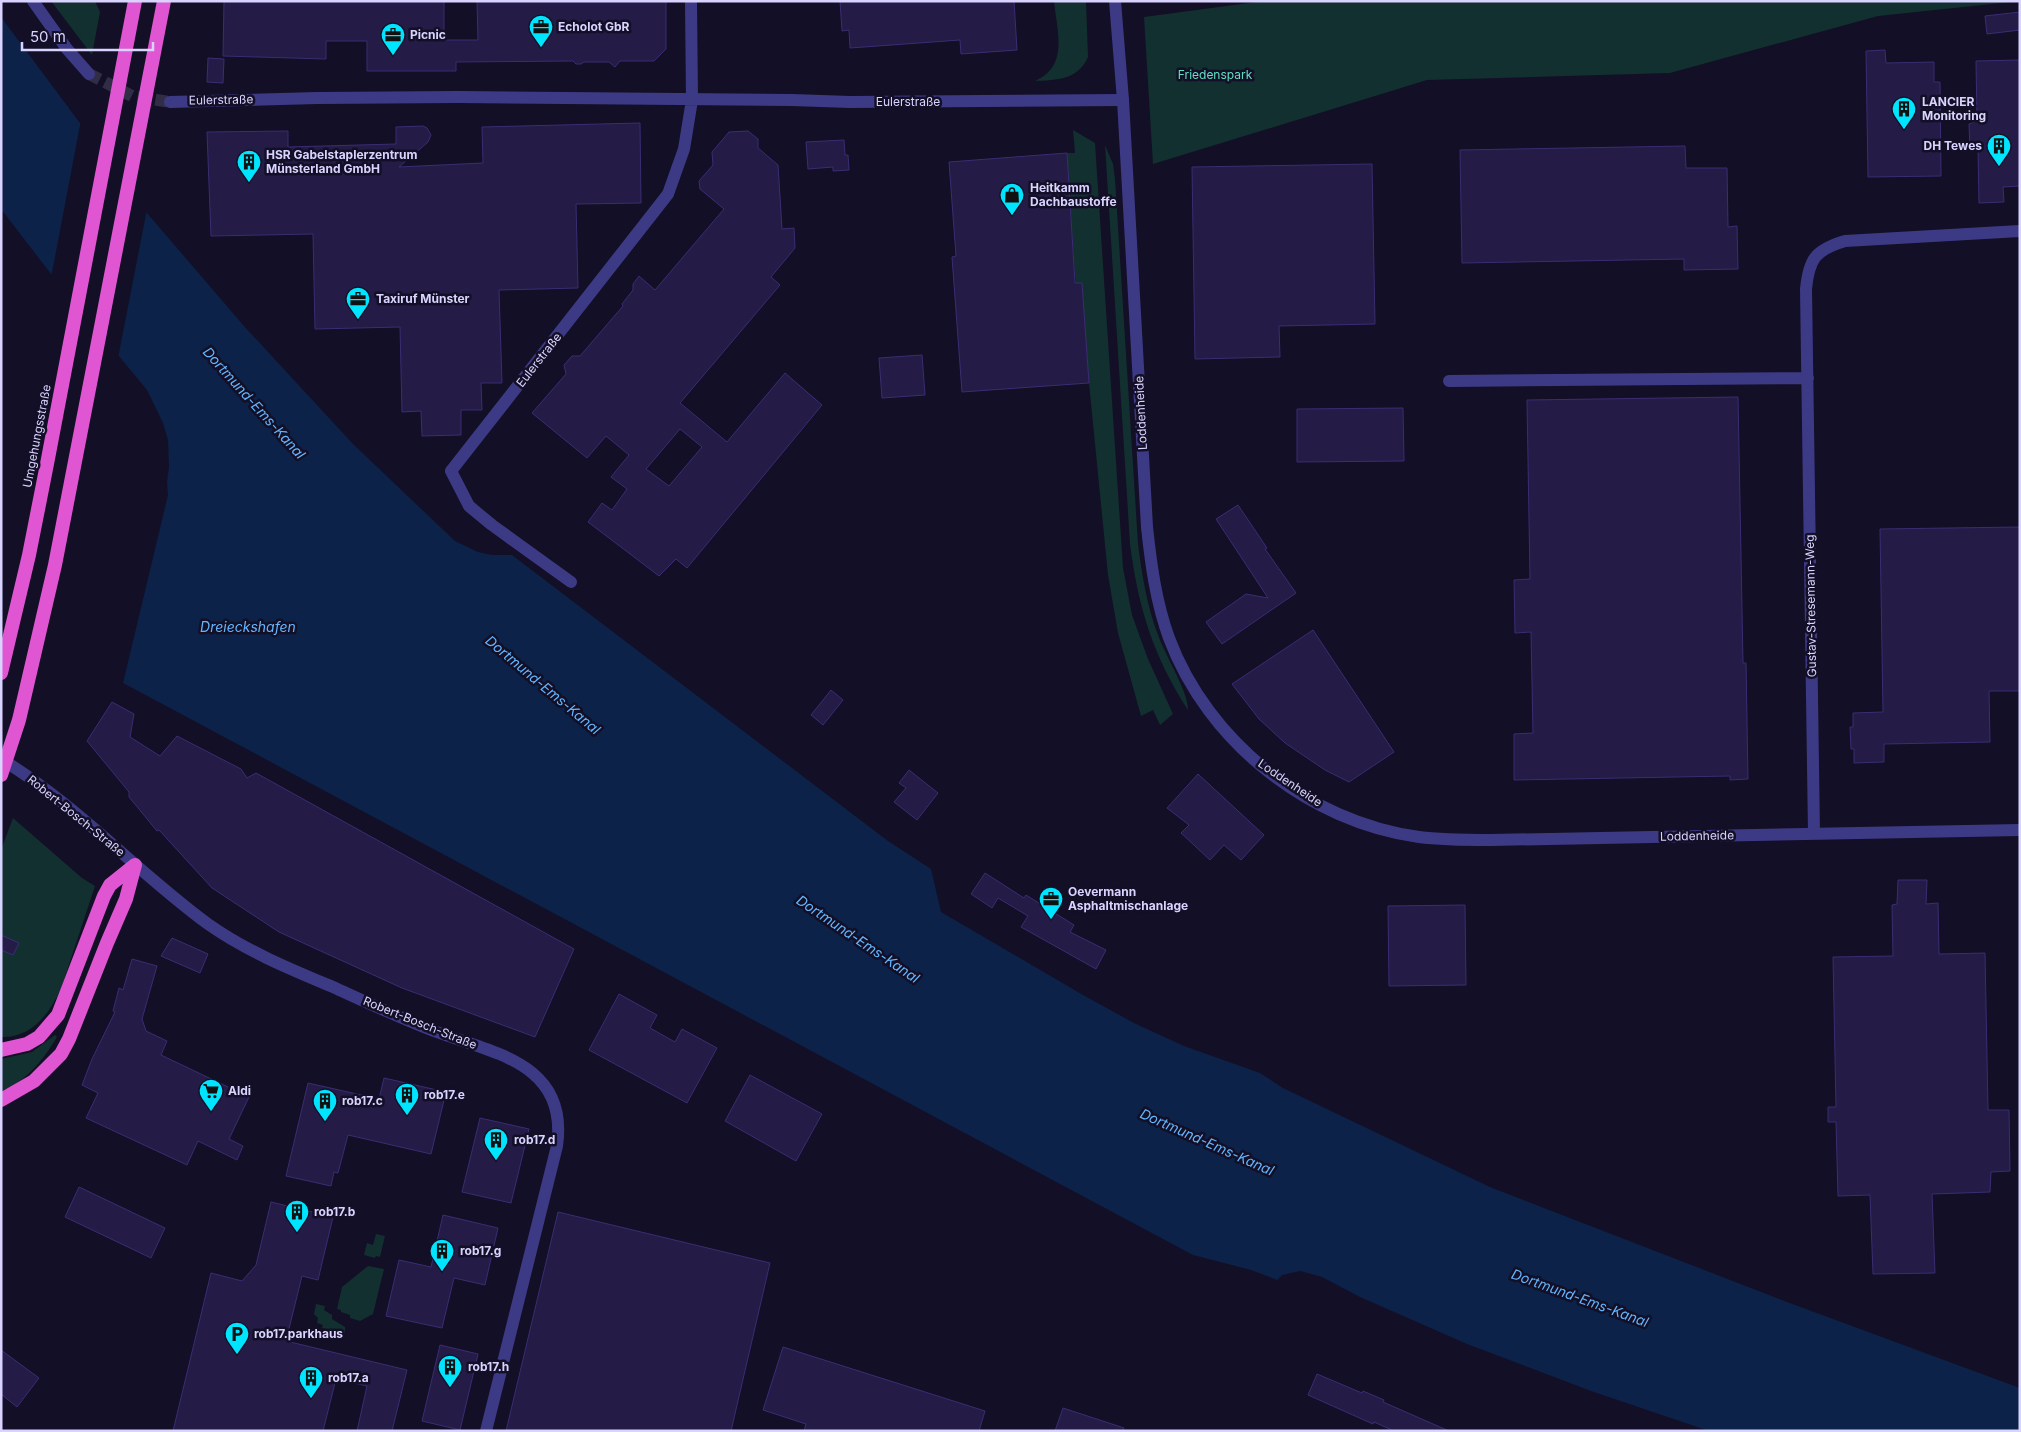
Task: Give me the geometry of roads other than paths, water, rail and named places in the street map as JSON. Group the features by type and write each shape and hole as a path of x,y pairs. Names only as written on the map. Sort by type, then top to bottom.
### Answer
{"highway":[{"name":"Umgehungsstraße","path":"1,673 29,555 135,1"},
{"path":"1,775 19,720 48,600 164,1"},
{"path":"1,1050 27,1044 39,1037 58,1015 104,896 110,885 134,865"},
{"path":"1,1100 34,1081 61,1054 69,1039 106,943 126,899 134,865"}],"street":[{"path":"33,1 67,49 89,74"},
{"name":"Eulerstraße","path":"571,582 469,506 451,471 668,194 684,149 692,100 691,1"},
{"name":"Loddenheide","path":"1116,1 1124,100 1147,527 1154,586 1169,638 1190,681 1213,717 1243,750 1271,774 1308,799 1334,812 1391,831 1419,837 1491,840 2020,830"},
{"name":"Eulerstraße","path":"170,102 440,98 850,102 1124,100"},
{"name":"Gustav-Stresemann-Weg","path":"1814,833 1806,289 1808,268 1817,254 1830,246 1845,241 2020,232"},
{"path":"1449,381 1808,378"},
{"name":"Robert-Bosch-Straße","path":"1,759 56,797 134,865 232,940 276,962 432,1030 518,1061 545,1086 551,1097 558,1120 557,1146 486,1431"}],"water":[{"path":"1,17 147,213 244,326 353,444 455,541 478,552 492,555 512,555 888,841 931,869 941,912 1134,1023 1184,1046 1260,1073 1283,1088 1490,1187 1787,1302 2020,1388 2020,1431 1709,1431 1591,1391 1467,1344 1360,1297 1322,1277 1300,1271 1282,1275 1277,1280 1251,1270 1193,1255 123,683 168,495 168,440 163,423 147,390 51,274 1,209"}],"tunnel":[{"path":"89,74 132,96 170,102"}],"place":[{"name":"Echolot GbR","path":"541,48"},
{"name":"Picnic","path":"393,56"},
{"name":"LANCIER Monitoring","path":"1904,130"},
{"name":"DH Tewes","path":"1999,167"},
{"name":"HSR Gabelstaplerzentrum Münsterland GmbH","path":"249,183"},
{"name":"Heitkamm Dachbaustoffe","path":"1012,216"},
{"name":"Taxiruf Münster","path":"358,320"},
{"name":"Oevermann Asphaltmischanlage","path":"1051,920"},
{"name":"Aldi","path":"211,1112"},
{"name":"rob17.e","path":"407,1116"},
{"name":"rob17.c","path":"325,1122"},
{"name":"rob17.d","path":"496,1161"},
{"name":"rob17.b","path":"297,1233"},
{"name":"rob17.g","path":"442,1272"},
{"name":"rob17.parkhaus","path":"237,1355"},
{"name":"rob17.h","path":"450,1388"},
{"name":"rob17.a","path":"311,1399"}],"park label":[{"name":"Friedenspark","path":"1215,75"}],"water label":[{"name":"Dortmund-Ems-Kanal","path":"254,403"},
{"name":"Dreieckshafen","path":"248,627"},
{"name":"Dortmund-Ems-Kanal","path":"543,685"},
{"name":"Dortmund-Ems-Kanal","path":"858,939"},
{"name":"Dortmund-Ems-Kanal","path":"1207,1142"},
{"name":"Dortmund-Ems-Kanal","path":"1580,1298"}]}
